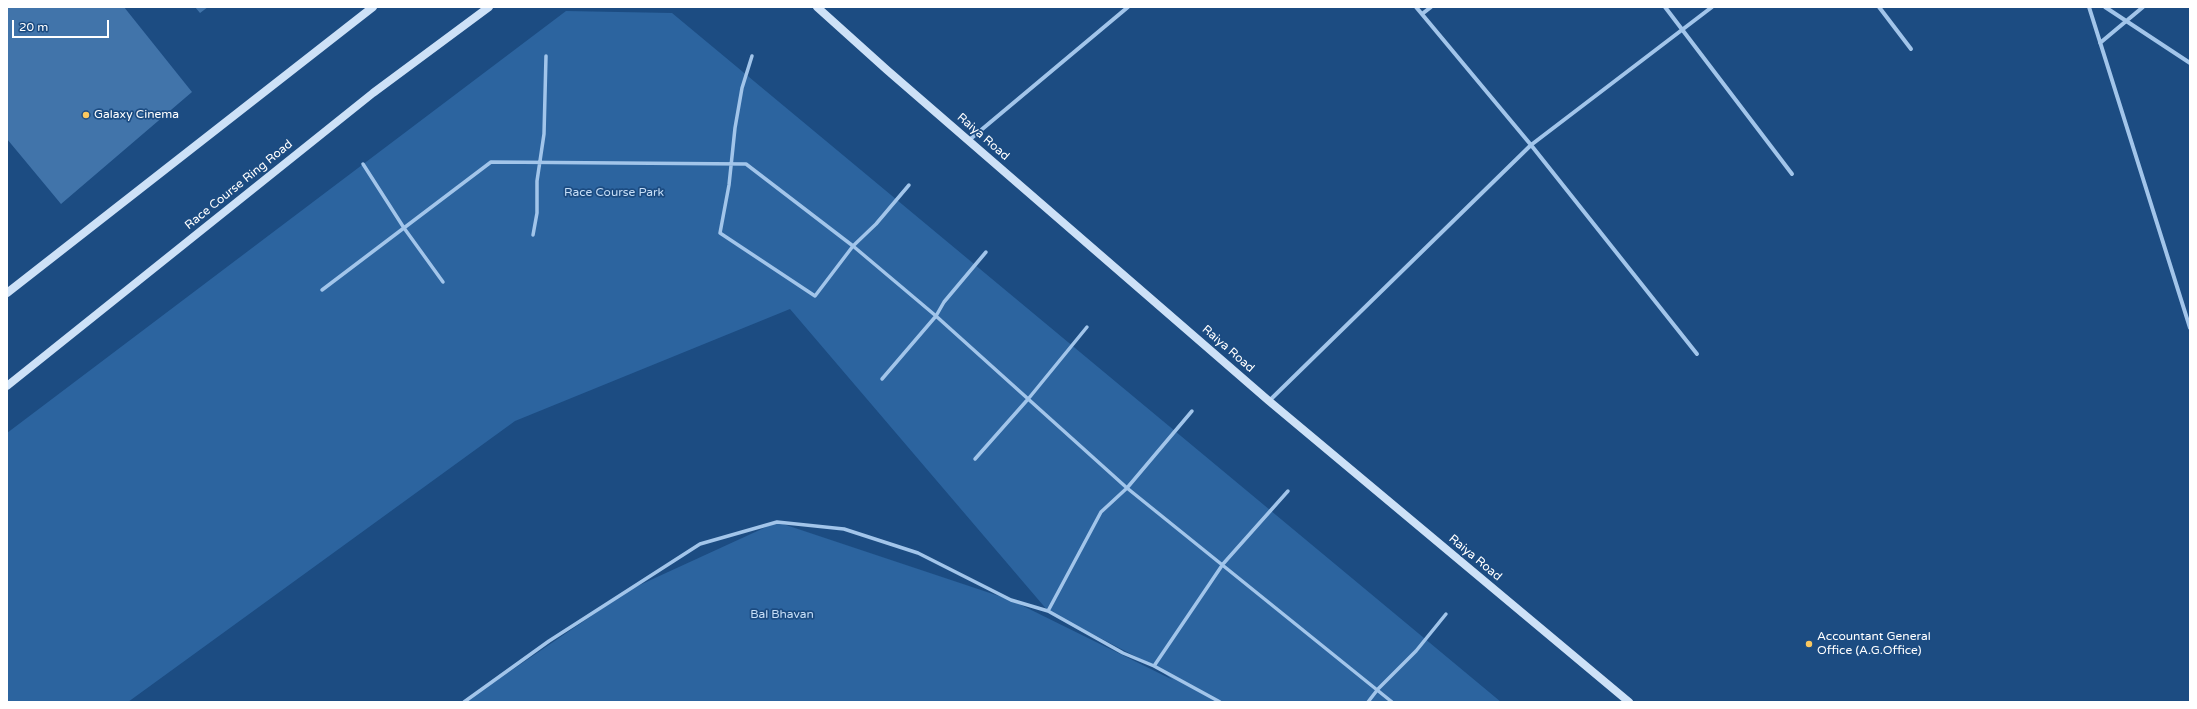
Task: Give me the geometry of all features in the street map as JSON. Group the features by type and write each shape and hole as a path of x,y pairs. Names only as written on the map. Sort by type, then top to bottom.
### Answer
{"main road":[{"path":"7,293 373,7"},
{"name":"Race Course Ring Road","path":"7,386 373,93 489,7"},
{"name":"Raiya Road","path":"817,7 968,141 1269,401 1629,702"}],"street":[{"path":"968,141 1128,7"},
{"path":"1416,7 1531,145 1697,354"},
{"path":"1422,14 1431,7"},
{"path":"1665,7 1792,174"},
{"path":"1269,401 1531,145 1682,28 1712,7"},
{"path":"1879,7 1911,49"},
{"path":"2089,7 2190,328"},
{"path":"2105,7 2190,63"},
{"path":"2100,43 2143,7"},
{"path":"533,235 537,213 540,162 544,134 546,56"},
{"path":"752,56 742,88 730,164 729,185 720,233 751,252 771,269 815,296 853,246 876,224 908,185"},
{"path":"322,290 490,162 746,164 853,246 936,316 1029,398 1126,488 1223,564 1378,689 1392,702"},
{"path":"363,164 404,228 443,282"},
{"path":"882,379 936,316 944,302 986,252"},
{"path":"975,459 1029,398 1087,328"},
{"path":"1048,611 1101,512 1126,488 1192,411"},
{"path":"1154,666 1223,564 1288,491"},
{"path":"464,702 549,641 700,544 777,522 844,529 918,554 1011,600 1048,611 1123,653 1154,666 1220,702"},
{"path":"1368,702 1378,689 1416,651 1446,614"}],"green space":[{"name":"Race Course Park","path":"566,11 672,13 1501,702 465,702 631,589 777,522 1011,600 1173,680 1154,666 1048,611 790,309 515,421 128,702 7,702 7,433"}],"building":[{"name":"Galaxy Cinema","path":"7,7 124,7 192,92 61,204 7,139"},
{"path":"195,7 208,7 200,13"}],"place":[{"name":"Galaxy Cinema","path":"86,115"},
{"name":"Accountant General Office (A.G.Office)","path":"1809,644"}],"park label":[{"name":"Bal Bhavan","path":"782,615"}]}
